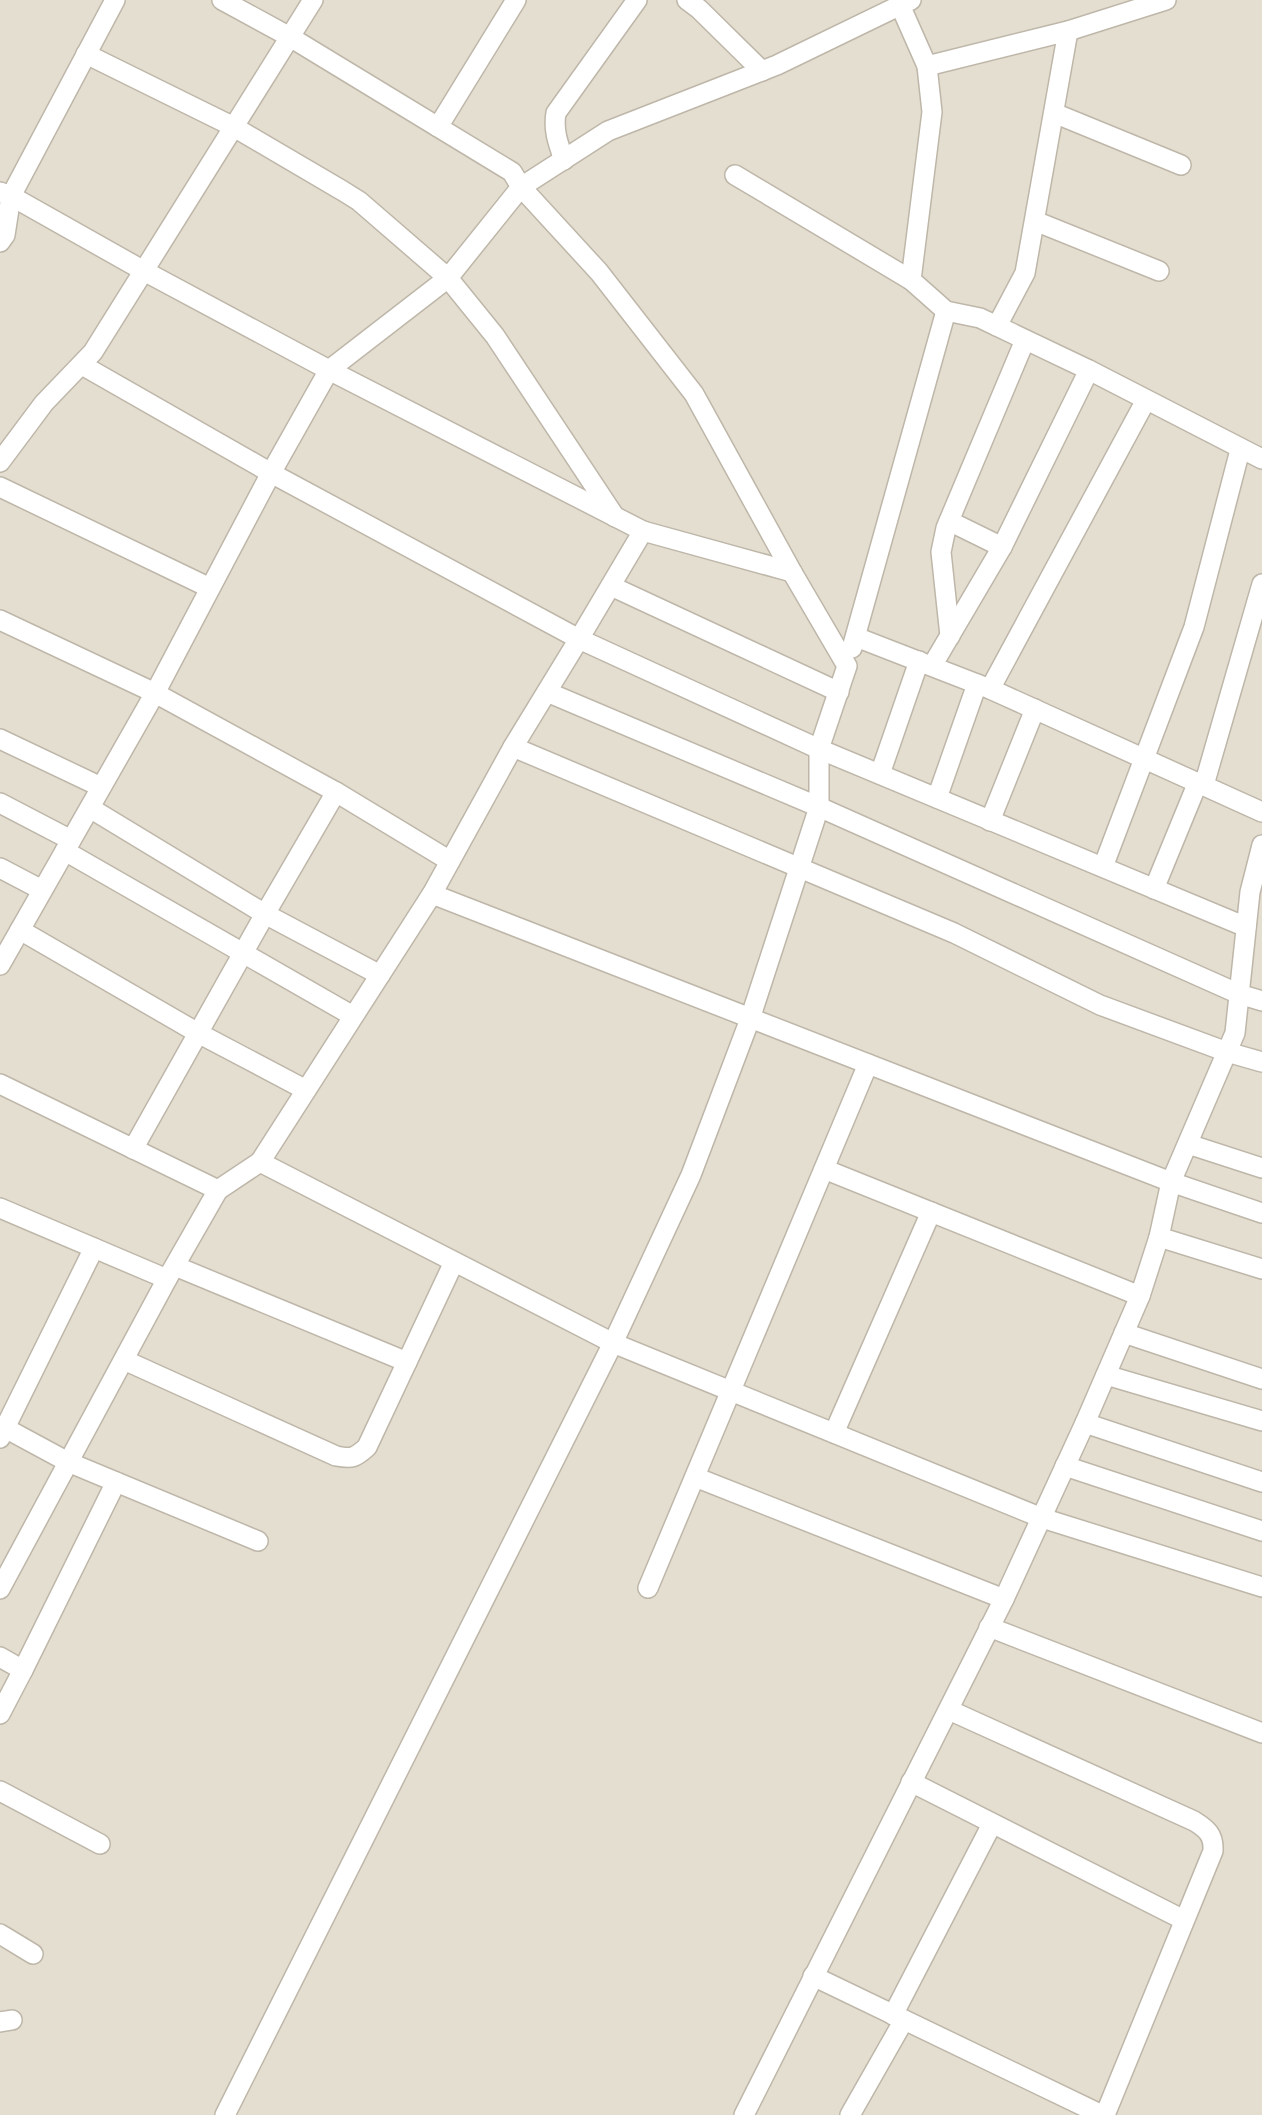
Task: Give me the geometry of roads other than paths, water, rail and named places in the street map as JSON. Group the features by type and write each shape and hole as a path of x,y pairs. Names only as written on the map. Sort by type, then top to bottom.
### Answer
{"street":[{"path":"0,242 5,235 5,194 115,0"},
{"path":"222,0 290,37 512,172 521,187 599,272 694,394 792,572 848,666"},
{"path":"0,462 44,403 93,352 313,0"},
{"path":"438,127 516,0"},
{"path":"564,160 555,133 556,113 638,0"},
{"path":"926,66 1068,31 1166,0"},
{"path":"697,3 762,71"},
{"path":"0,965 155,693 271,473 329,370 448,278 521,187 608,131 762,71 906,3 926,66 932,112 911,280"},
{"path":"997,326 1022,282 1068,31"},
{"path":"86,54 234,127 359,201 448,278 512,360 616,518"},
{"path":"1054,113 1181,165"},
{"path":"735,175 911,280 946,312 980,318 1089,370 1262,459"},
{"path":"5,194 329,370 643,531 792,572"},
{"path":"1035,221 1159,271"},
{"path":"225,2115 613,1343 691,1175 750,1019 818,807 819,749 848,666 946,312"},
{"path":"950,636 941,552 949,521 1025,340"},
{"path":"82,365 271,473 579,639 819,749 1246,927"},
{"path":"880,774 925,664 950,636 1002,547 1089,370"},
{"path":"937,799 983,687 1146,400"},
{"path":"1103,867 1194,627 1240,450"},
{"path":"0,487 210,588"},
{"path":"949,521 1002,547"},
{"path":"0,1589 218,1190 260,1162 432,894 513,747 643,531"},
{"path":"1154,889 1201,784 1262,584"},
{"path":"611,586 839,692"},
{"path":"0,620 155,693 336,792 450,861"},
{"path":"856,637 1035,709 1262,812"},
{"path":"547,692 818,807 1239,994 1262,1001"},
{"path":"990,821 1035,709"},
{"path":"0,739 101,787"},
{"path":"513,747 954,933 1100,1005 1227,1052 1262,1062"},
{"path":"133,1149 336,792"},
{"path":"0,803 353,1016"},
{"path":"89,808 265,914 380,975"},
{"path":"744,2115 1004,1599 1140,1296 1159,1237 1171,1182 1235,1033 1239,994 1253,950 1246,927 1256,894 1262,845"},
{"path":"0,868 42,890"},
{"path":"432,894 1171,1182 1262,1213"},
{"path":"20,930 198,1033 306,1090"},
{"path":"648,1588 868,1064"},
{"path":"0,1084 218,1190"},
{"path":"1188,1144 1262,1168"},
{"path":"260,1162 613,1343 1042,1518 1262,1587"},
{"path":"824,1169 1140,1296"},
{"path":"0,1208 94,1248 171,1273 407,1362"},
{"path":"834,1433 931,1212"},
{"path":"1159,1237 1262,1269"},
{"path":"94,1248 3,1434 258,1541"},
{"path":"124,1360 336,1456 356,1457 367,1447 454,1262"},
{"path":"1124,1333 1262,1379"},
{"path":"1106,1375 1262,1422"},
{"path":"1085,1423 1262,1482"},
{"path":"1065,1466 1262,1531"},
{"path":"695,1477 1004,1599"},
{"path":"0,1714 116,1482"},
{"path":"989,1628 1262,1733"},
{"path":"0,1657 23,1670"},
{"path":"813,1976 1104,2115 1213,1851 1213,1841 1208,1830 1194,1821 949,1710"},
{"path":"911,1782 1184,1920"},
{"path":"0,1791 100,1844"},
{"path":"850,2115 992,1824"},
{"path":"0,1934 33,1954"}]}
